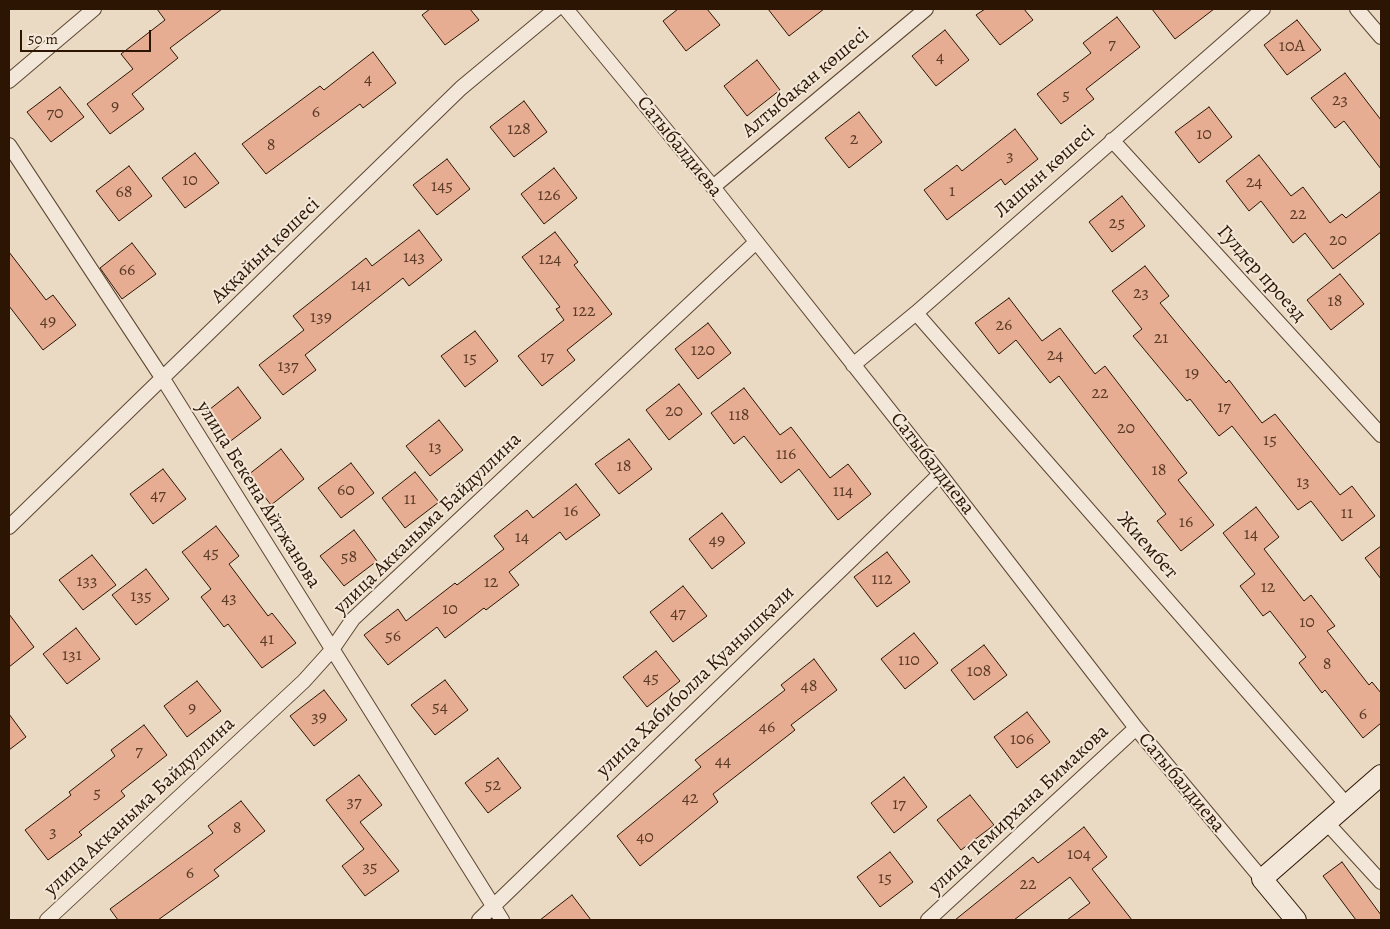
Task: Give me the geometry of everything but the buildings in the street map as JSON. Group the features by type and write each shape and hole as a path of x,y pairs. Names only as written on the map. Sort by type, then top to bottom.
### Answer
{"street":[{"path":"9,80 94,9"},
{"name":"Аққайың көшесі","path":"9,526 461,88 556,9"},
{"name":"Сатыбалдиева","path":"566,9 712,187 940,474 1136,728 1296,920"},
{"name":"Алтыбақан көшесі","path":"712,187 926,9"},
{"name":"Лашын көшесі","path":"853,365 916,313 1264,9"},
{"path":"1357,9 1381,37"},
{"name":"Гулдер проезд","path":"1112,140 1381,435"},
{"name":"улица Бекена Айтжанова","path":"9,145 162,379 331,651 502,920"},
{"name":"улица Акканыма Байдуллина","path":"47,920 304,681 331,651 354,618 755,243"},
{"name":"Жиембет","path":"916,313 1347,805"},
{"name":"улица Хабиболла Қуанышқали","path":"480,920 493,905 940,474"},
{"name":"улица Темирхана Бимакова","path":"928,920 1136,728"},
{"path":"1262,879 1381,776"},
{"path":"1327,823 1381,882"}]}
